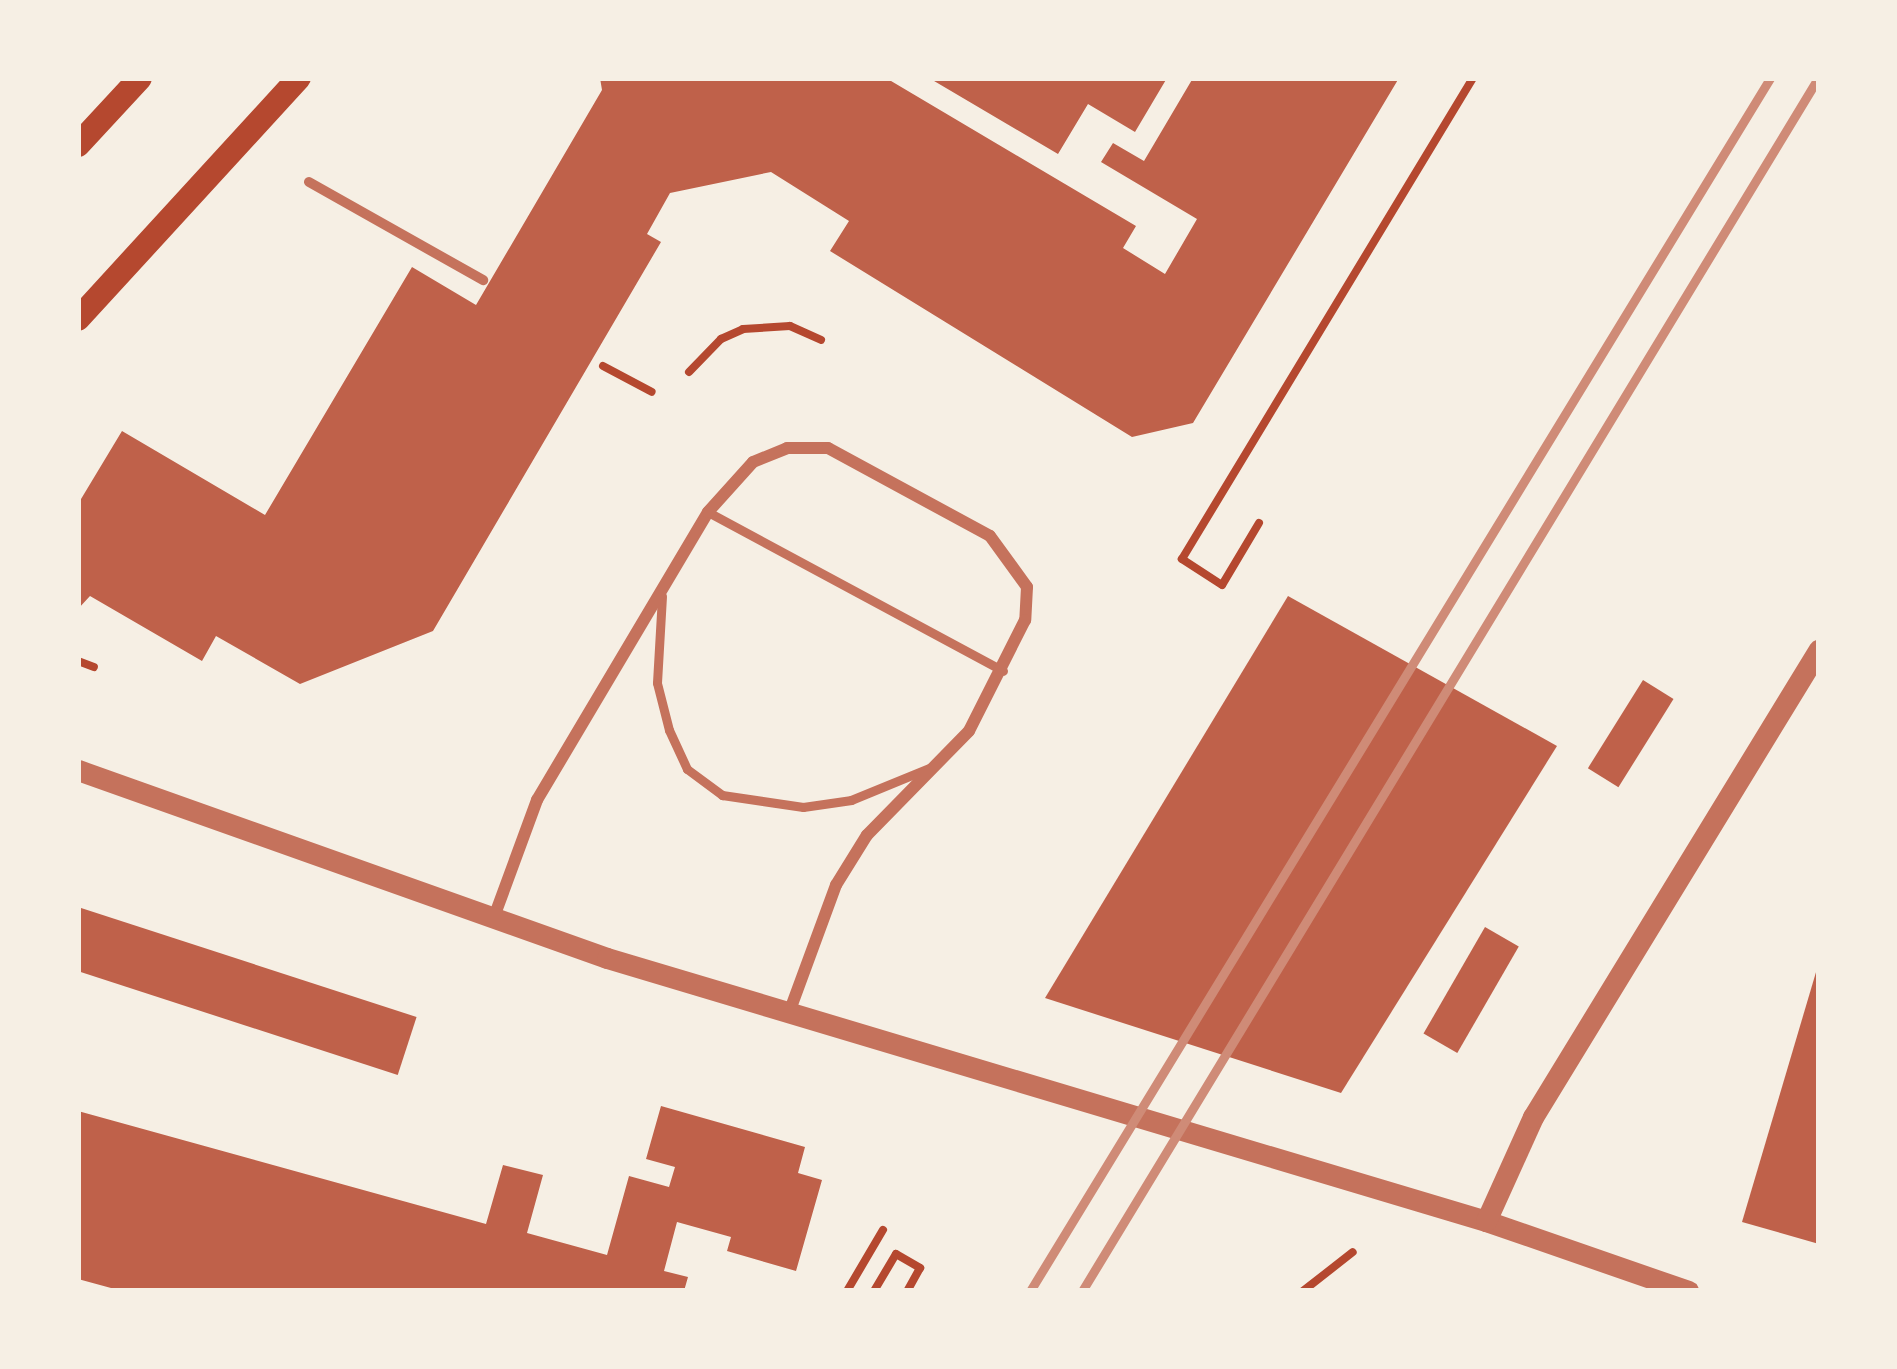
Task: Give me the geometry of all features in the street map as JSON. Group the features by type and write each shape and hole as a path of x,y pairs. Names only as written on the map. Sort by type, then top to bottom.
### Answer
{"main road":[{"path":"78,145 140,78"},
{"path":"78,319 299,78"}],"street":[{"path":"309,182 483,280"},
{"path":"494,917 537,800 664,576 708,512 753,462 787,448 828,448 990,536 1016,561 1028,587 1025,620 1004,671 969,731 867,835 836,886 789,1013"},
{"path":"1486,1220 1533,1118 1819,649"},
{"path":"78,770 494,917 789,1013 1486,1220 1688,1291"}],"lane":[{"path":"708,512 1004,671"},
{"path":"664,576 656,683 664,714 687,769 722,795 803,807 851,800 929,768"}],"path":[{"path":"1259,524 1222,585 1182,559 1473,78"},
{"path":"688,372 743,329 790,326 821,340"},
{"path":"603,366 652,392"},
{"path":"78,662 94,667"},
{"path":"847,1291 883,1230"},
{"path":"1303,1291 1353,1252"},
{"path":"874,1291 896,1254 920,1268 907,1291"}],"building":[{"path":"600,78 886,78 1136,226 1123,248 1165,274 1197,219 1101,162 1113,143 1144,161 1193,78 1399,78 1193,423 1132,437 830,251 849,221 771,172 670,193 647,234 661,242 433,631 300,684 216,636 202,661 90,596 78,609 78,504 122,431 265,515 412,267 476,305 602,90"},
{"path":"929,78 1167,78 1135,132 1088,104 1058,154"},
{"path":"1288,596 1557,746 1341,1093 1045,998"},
{"path":"1643,680 1674,699 1618,787 1588,768"},
{"path":"78,907 417,1017 398,1075 78,971"},
{"path":"1485,927 1519,947 1457,1053 1424,1034"},
{"path":"1819,962 1819,1244 1742,1222"},
{"path":"661,1106 805,1147 798,1173 822,1180 796,1271 727,1251 731,1237 677,1222 664,1271 688,1277 684,1291 122,1291 78,1279 78,1111 486,1224 503,1165 543,1175 527,1233 607,1255 629,1176 669,1187 675,1167 646,1159"}],"railway":[{"path":"1030,1291 1770,78"},
{"path":"1082,1291 1818,78"}]}
